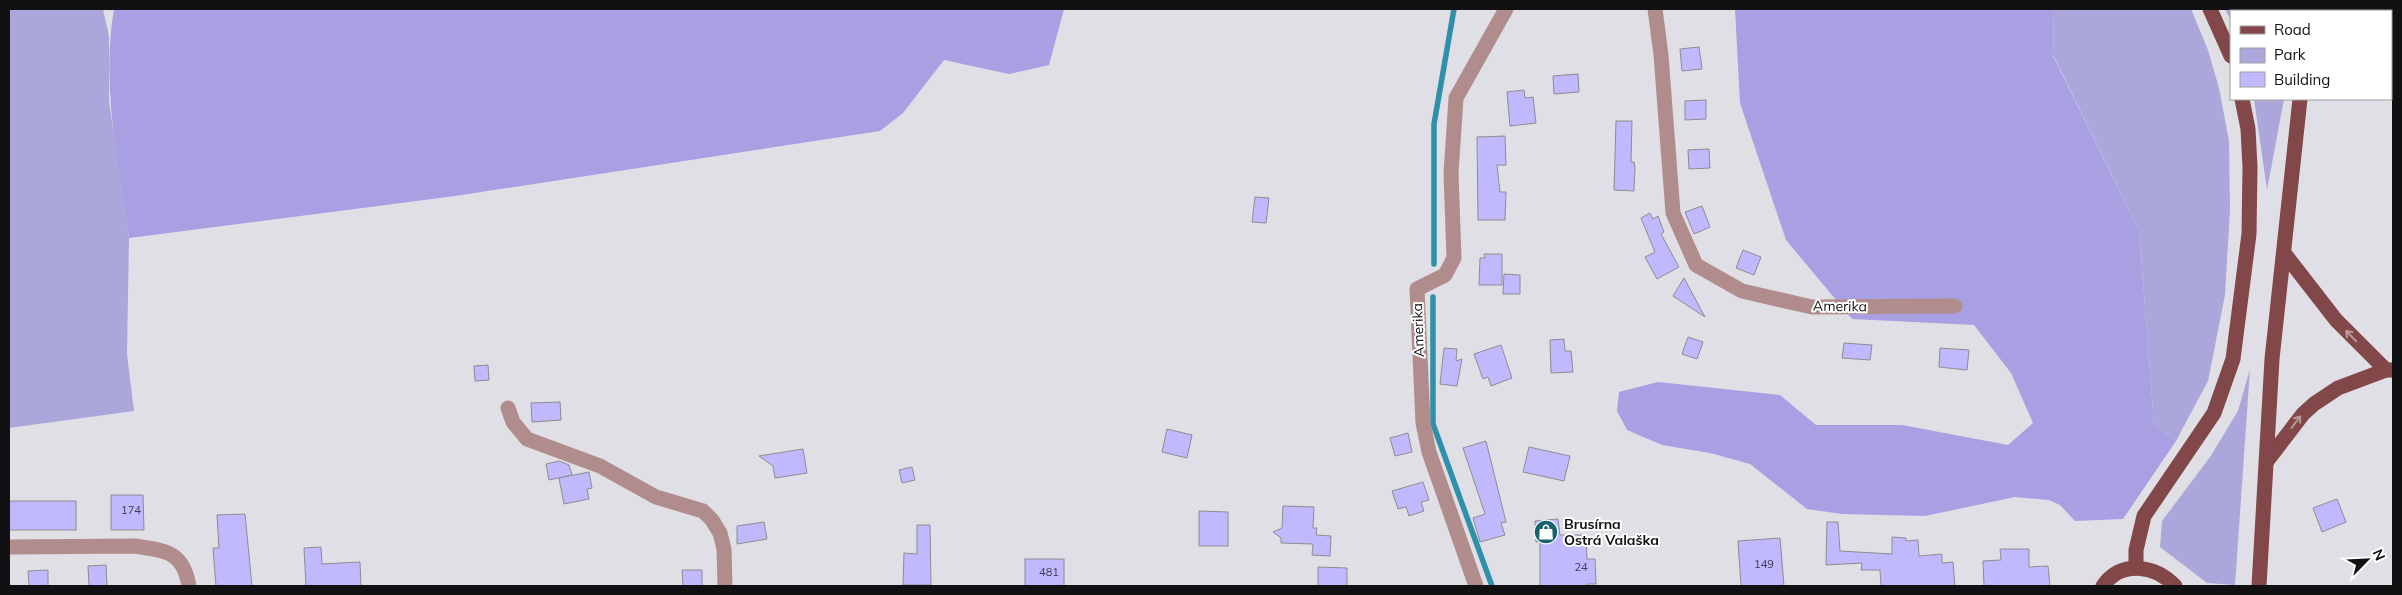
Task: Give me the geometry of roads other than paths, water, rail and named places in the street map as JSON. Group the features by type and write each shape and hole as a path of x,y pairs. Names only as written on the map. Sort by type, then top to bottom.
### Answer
{"main road":[{"path":"2210,9 2230,54"},
{"path":"2136,568 2137,541 2144,516 2210,419 2222,393 2233,359 2249,234 2250,167 2248,129 2242,100"},
{"path":"2259,586 2272,359 2300,100"},
{"path":"2267,461 2303,414 2314,404 2338,388 2390,370 2336,320 2284,253"},
{"path":"2103,586 2114,575 2136,568 2158,572 2175,586"}],"street":[{"name":"Amerika","path":"1476,586 1429,452 1422,423 1417,289 1445,275 1454,258 1452,173 1456,98 1506,9"},
{"name":"Amerika","path":"1655,9 1661,55 1673,213 1696,265 1742,291 1812,306 1955,306"},
{"path":"508,408 513,422 527,439 600,466 656,497 703,511 712,520 720,533 724,549 725,586"},
{"path":"9,547 135,546 154,549 175,556 182,563 189,586"}],"waterway":[{"path":"1434,264 1434,124 1454,9"},
{"path":"1433,297 1433,424 1492,586"}],"place":[{"name":"Brusírna Ostrá Valaška","path":"1546,532"}]}
